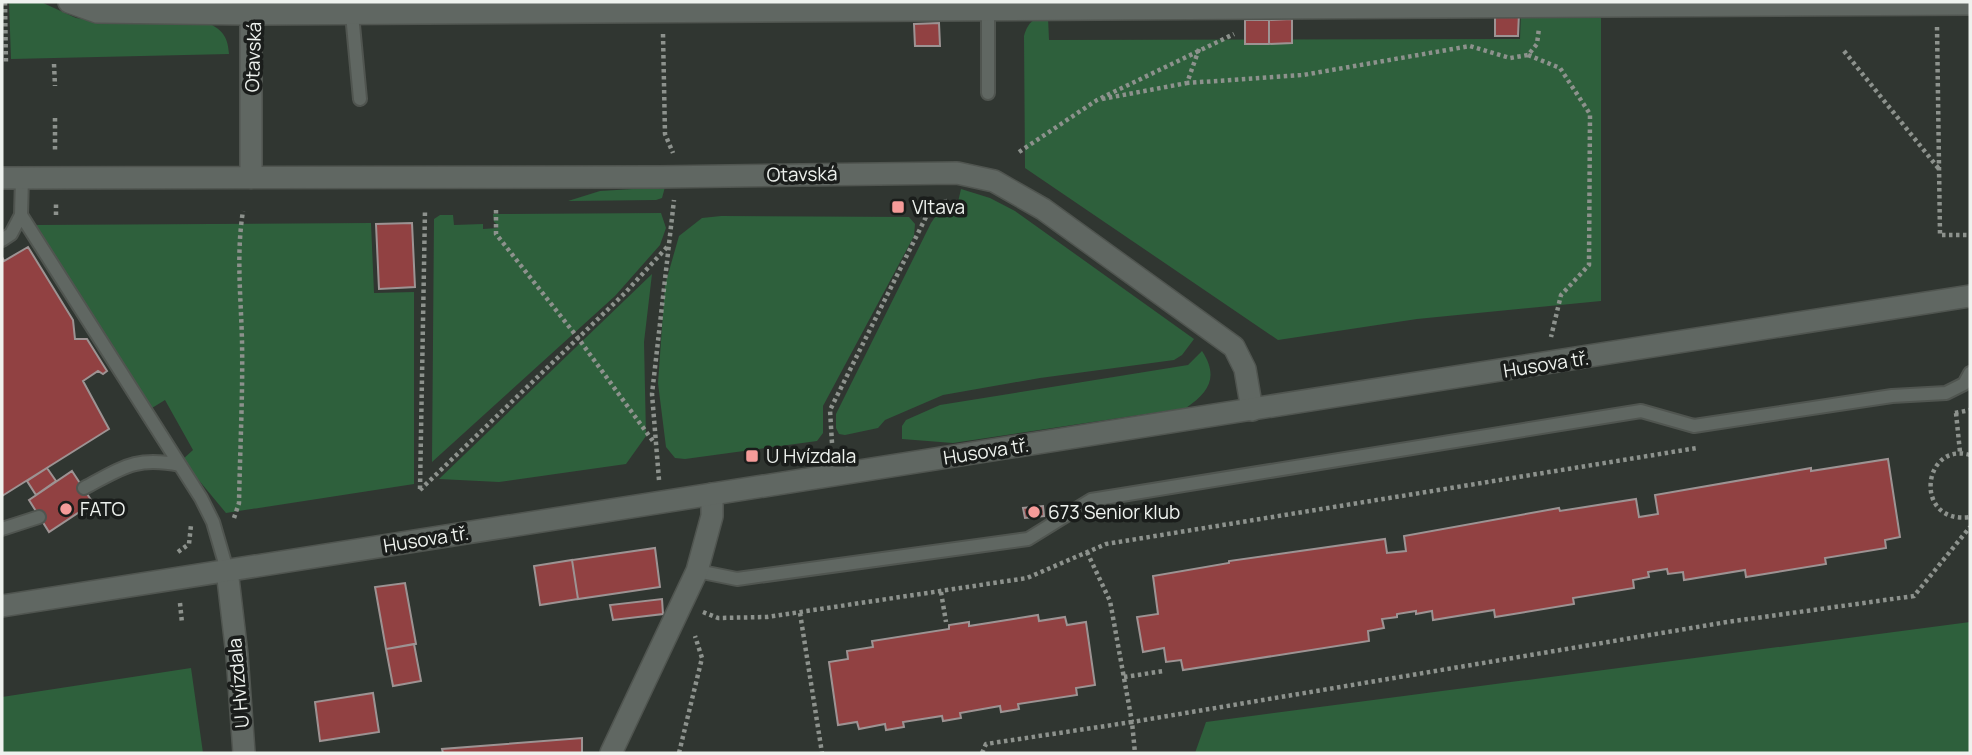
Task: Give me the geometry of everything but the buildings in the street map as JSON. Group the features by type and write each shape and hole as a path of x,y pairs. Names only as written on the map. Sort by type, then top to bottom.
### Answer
{"street":[{"path":"69,2 97,12 251,14"},
{"name":"Otavská","path":"251,178 251,14 1970,4"},
{"name":"Otavská","path":"12,178 957,173 994,181 1043,209 1234,347 1245,369 1252,410"},
{"name":"Husova tř.","path":"2,606 1970,296"},
{"path":"611,753 697,571 712,516 712,494"},
{"name":"U Hvízdala","path":"227,570 244,753"}],"lane":[{"path":"988,10 988,93"},
{"path":"352,13 360,99"},
{"path":"12,178 21,215 201,498 213,522 227,570"},
{"path":"2,240 11,234 21,215"},
{"path":"697,571 737,579 1028,539 1091,500 1641,411 1694,426 1892,396 1947,393 1964,384 1970,373"},
{"path":"84,488 134,462 161,461 180,465"},
{"path":"2,529 39,517"}],"path":[{"path":"5,2 6,65"},
{"path":"1936,4 1940,235 1970,235"},
{"path":"1019,152 1097,100 1233,35 1246,7"},
{"path":"1528,55 1537,44 1541,7"},
{"path":"661,502 652,394 674,208 673,150 665,134 663,11"},
{"path":"1097,100 1187,83 1303,75 1470,46 1510,58 1528,55 1560,68 1590,114 1589,265 1561,295 1545,364"},
{"path":"1187,83 1199,49"},
{"path":"1844,51 1939,169"},
{"path":"54,64 55,86"},
{"path":"55,118 55,161"},
{"path":"832,443 830,410 926,217 936,205 950,199"},
{"path":"425,210 420,490 625,293 668,246"},
{"path":"496,210 496,234 578,338 656,444"},
{"path":"234,519 239,503 242,340 238,281 243,211"},
{"path":"1943,416 1970,410"},
{"path":"1956,413 1960,452"},
{"path":"682,604 718,618 760,617 941,592 1027,578 1106,544 1698,448"},
{"path":"1970,455 1960,452 1946,457 1933,468 1929,485 1933,502 1943,512 1959,519 1970,517"},
{"path":"982,753 986,744 1727,622 1914,596 1970,527"},
{"path":"1087,552 1110,601 1135,753"},
{"path":"941,592 946,622"},
{"path":"680,753 702,658 694,635 703,612"},
{"path":"800,612 822,753"},
{"path":"1124,677 1164,671"}],"green space":[{"path":"9,2 41,2 76,18 117,23 210,24 224,36 229,54 11,59"},
{"path":"1601,6 1601,301 1417,319 1278,340 1025,168 1024,36 1032,21 1039,18 1048,17 1049,40 1520,39 1521,12"},
{"path":"665,187 662,198 656,200 568,201 600,191"},
{"path":"961,189 990,198 1015,211 1194,339 1182,355 1174,360 1040,378 943,395 885,420 878,428 839,434 836,414 931,223 941,208 958,202"},
{"path":"661,213 666,228 660,245 615,296 432,462 434,219 440,215 453,215 454,225 483,224 483,229 498,228 493,214"},
{"path":"909,217 915,224 914,236 823,406 823,433 817,441 685,459 675,458 666,447 658,383 665,285 679,236 702,218"},
{"path":"371,223 374,293 414,292 414,484 226,513 182,460 193,450 165,400 152,408 35,225"},
{"path":"652,274 644,342 646,436 626,464 499,482 439,479"},
{"path":"1202,351 1210,369 1209,383 1201,396 1186,408 953,443 902,439 902,426 906,420 940,405 1188,365"},
{"path":"1970,622 1970,753 1195,753 1206,722"},
{"path":"191,668 203,753 2,753 2,697"}],"place":[{"name":"Vltava","path":"898,207"},
{"name":"U Hvízdala","path":"752,456"},
{"name":"FATO","path":"66,509"},
{"name":"673 Senior klub","path":"1034,512"}]}
